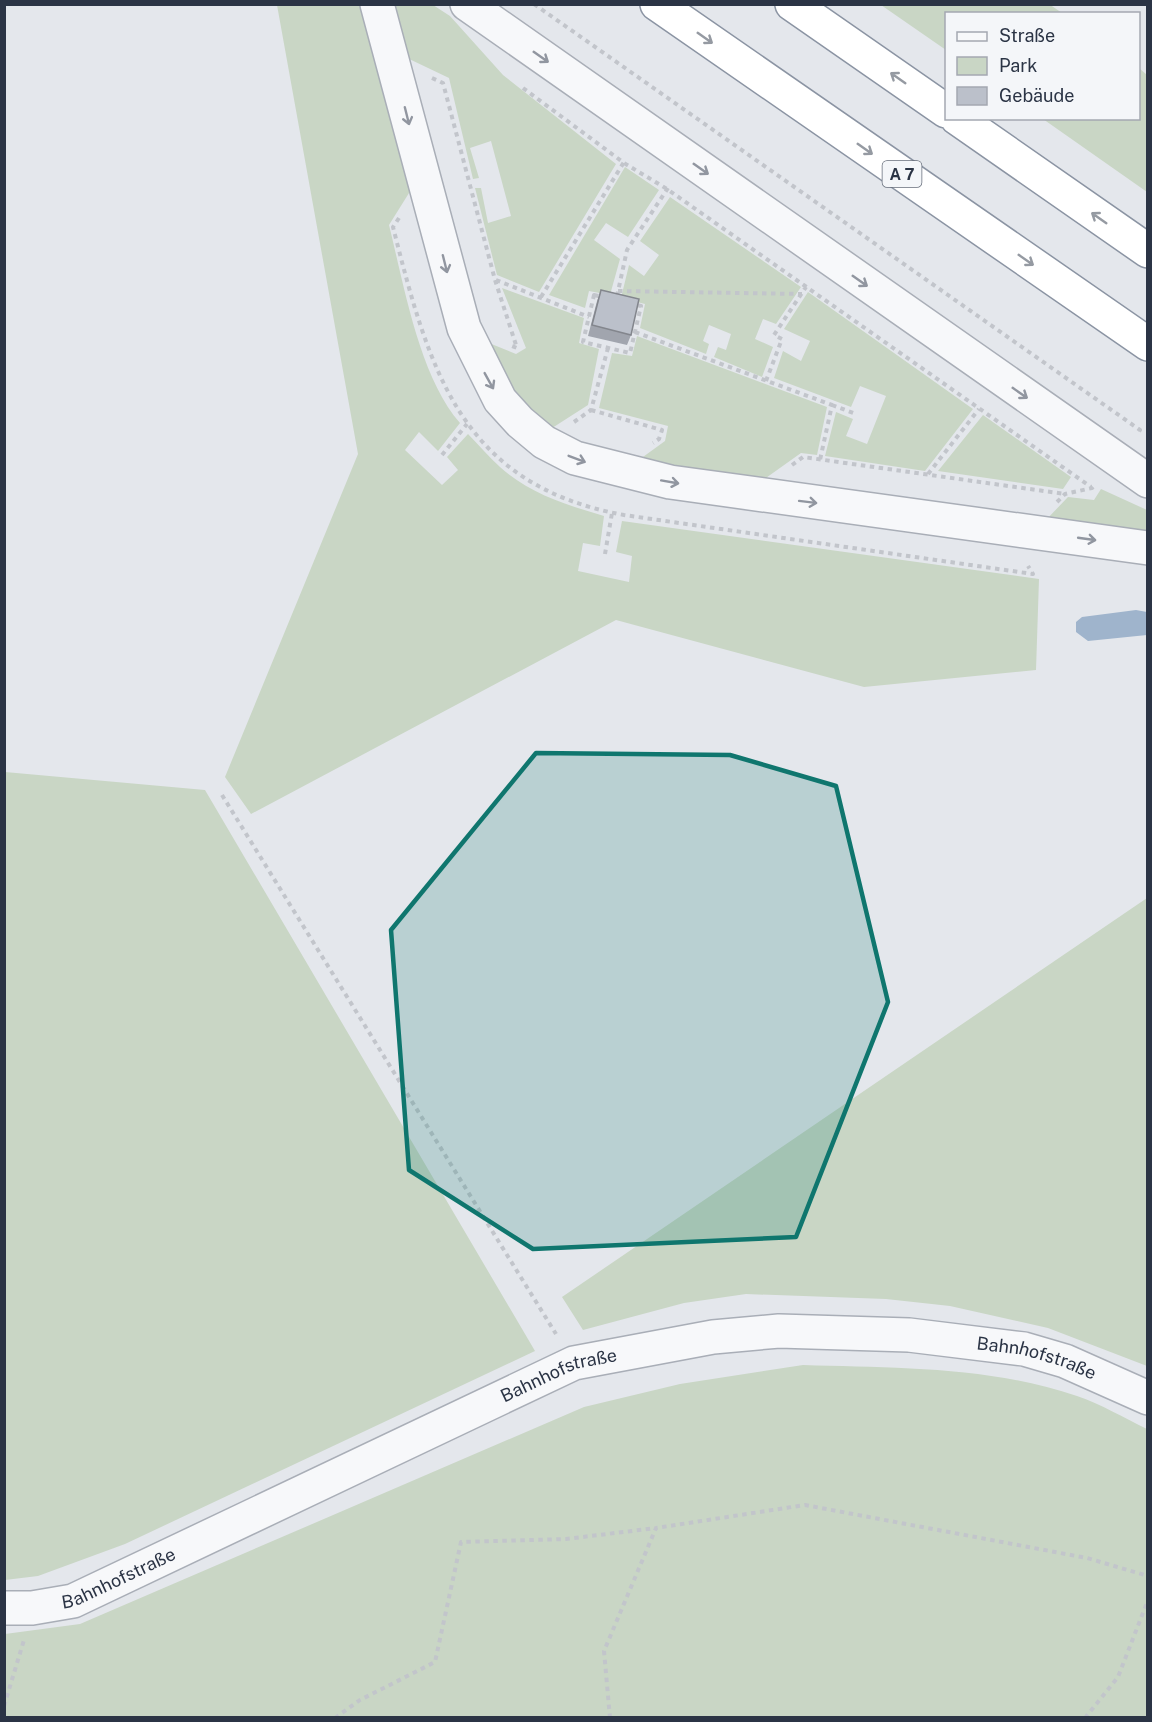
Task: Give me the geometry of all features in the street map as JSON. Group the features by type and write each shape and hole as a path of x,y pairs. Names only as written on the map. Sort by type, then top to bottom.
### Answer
{"highway":[{"name":"A 7","path":"657,4 1148,344"},
{"path":"792,4 945,110"},
{"path":"960,120 1148,251"}],"street":[{"path":"377,4 464,328 500,400 544,442 574,458 613,470 750,495 1148,548"},
{"path":"467,4 1148,481"},
{"name":"Bahnhofstraße","path":"18,1608 73,1600 574,1363 713,1337 779,1331 909,1335 1024,1348 1065,1361 1148,1398"}],"path":[{"path":"534,4 1140,430 1092,488 1065,494 803,457 750,495"},
{"path":"392,59 443,83 495,280 517,348 464,328"},
{"path":"517,83 624,162 667,189 1092,488"},
{"path":"541,297 624,162 647,132"},
{"path":"616,300 627,250 667,189 689,161"},
{"path":"495,280 589,317"},
{"path":"766,381 782,339 774,335 806,287"},
{"path":"618,291 802,294"},
{"path":"594,295 641,306 630,353 583,342 589,317 594,295"},
{"path":"635,332 856,414"},
{"path":"544,442 591,410 608,348"},
{"path":"820,460 832,405"},
{"path":"927,475 979,409"},
{"path":"591,410 662,430 659,439 613,470"},
{"path":"442,455 467,424"},
{"path":"1029,531 1065,494"},
{"path":"605,554 612,513"},
{"path":"222,795 574,1363"},
{"path":"335,1718 360,1700 435,1662 461,1542 566,1539 805,1505 1087,1558 1148,1575"},
{"path":"610,1718 604,1651 656,1527"},
{"path":"1084,1718 1118,1677 1148,1600"},
{"path":"4,1706 18,1608"}],"highlighted area":[{"path":"536,753 730,755 836,786 888,1002 796,1237 533,1249 409,1170 391,930"}],"green space":[{"path":"1049,4 1061,12 945,12 945,49 881,5"},
{"path":"277,5 366,5 414,185 389,225 407,302 423,356 446,403 460,423 438,451 419,432 405,450 442,485 458,470 447,457 468,434 500,467 524,484 563,503 604,516 600,546 583,543 578,571 629,582 632,556 616,552 622,521 1039,579 1036,670 864,687 616,620 251,814 225,777 358,454"},
{"path":"392,5 433,5 450,16 503,75 616,164 539,292 497,275 475,188 481,188 488,223 511,216 491,141 470,148 479,178 473,179 449,78 405,57"},
{"path":"1140,69 1147,75 1147,192 1044,120 1140,120"},
{"path":"625,167 659,190 628,237 606,223 594,240 620,259 610,295 589,291 585,308 549,295"},
{"path":"670,197 801,287 776,324 763,319 755,339 773,347 762,377 714,357 718,347 726,350 731,334 709,325 703,341 709,344 706,354 640,328 645,304 621,298 629,265 644,276 659,255 640,241"},
{"path":"502,288 584,318 579,343 599,349 588,405 549,430 512,394 484,341 516,354 526,348"},
{"path":"808,292 973,409 925,471 825,456 836,412 853,419 846,436 867,444 886,396 860,386 851,407 774,378 783,351 801,361 810,341 784,329"},
{"path":"637,336 827,407 817,455 801,453 759,483 636,462 665,441 668,426 599,408 612,353 632,356"},
{"path":"983,415 1071,477 1063,489 938,471"},
{"path":"1101,489 1147,510 1147,535 1045,521 1068,497 1094,500"},
{"path":"5,772 205,790 535,1351 125,1544 38,1576 5,1580"},
{"path":"1147,898 1147,1366 1048,1328 950,1306 886,1299 746,1294 684,1303 583,1330 562,1297"},
{"path":"803,1365 941,1370 1010,1379 1044,1386 1086,1399 1147,1429 1147,1717 5,1717 5,1634 80,1624 584,1407 680,1384"}],"water":[{"path":"1136,610 1147,612 1147,635 1088,641 1076,632 1076,622 1082,617"}],"building":[{"path":"601,290 639,299 631,335 592,325"}]}
